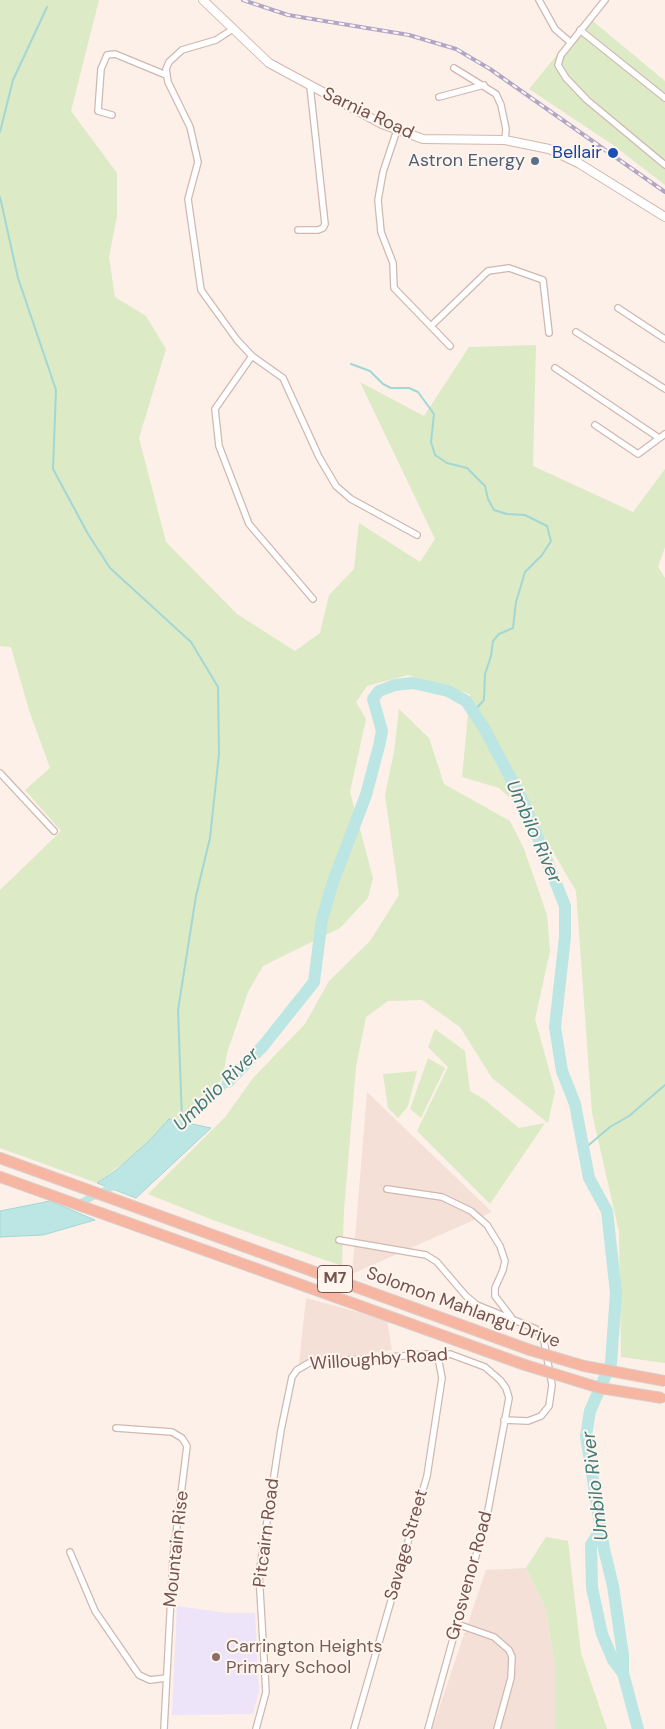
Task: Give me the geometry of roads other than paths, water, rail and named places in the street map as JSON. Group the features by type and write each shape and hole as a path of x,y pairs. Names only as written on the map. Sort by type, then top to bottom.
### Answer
{"highway":[{"name":"Solomon Mahlangu Drive","path":"0,1158 530,1350 592,1368 665,1381"},
{"name":"Solomon Mahlangu Drive","path":"0,1177 524,1365 600,1388 663,1398"}],"main road":[{"name":"Sarnia Road","path":"203,0 269,63 396,130 423,139 505,140 535,145 564,155 665,217"}],"street":[{"path":"539,0 555,29 570,42"},
{"path":"605,0 560,55 558,65 566,78 587,100 665,165"},
{"path":"233,29 216,40 182,50 170,62 166,75 190,127 198,162 188,199 201,290 237,340 252,356 283,378 319,457 336,486 350,499 417,535"},
{"path":"580,30 665,98"},
{"path":"112,115 98,111 101,69 107,55 115,54 166,75"},
{"path":"454,68 484,85 500,98 506,129 505,140"},
{"path":"439,96 484,85"},
{"path":"298,230 318,230 323,228 325,224 310,86"},
{"path":"396,130 380,186 378,200 381,232 392,263 394,288 450,346"},
{"path":"430,326 488,271 509,268 543,280 549,333"},
{"path":"618,308 665,339"},
{"path":"576,332 665,389"},
{"path":"252,356 215,409 219,446 249,524 313,599"},
{"path":"554,368 659,438"},
{"path":"595,425 638,454 665,434"},
{"path":"0,773 54,832"},
{"path":"387,1189 442,1197 471,1211 487,1225 500,1246 505,1260 504,1270 495,1288 495,1296 511,1317"},
{"path":"339,1240 426,1255 437,1262 470,1300 483,1308 531,1326 542,1338 553,1392 549,1406 541,1416 528,1421 504,1420"},
{"name":"Willoughby Road","path":"297,1370 309,1363 429,1354 438,1358 455,1354 485,1367 506,1388 509,1396 504,1420"},
{"name":"Savage Street","path":"354,1729 427,1476 442,1378 438,1358"},
{"name":"Pitcairn Road","path":"256,1729 266,1692 259,1574 290,1384 297,1370"},
{"name":"Grosvenor Road","path":"428,1729 487,1516 504,1420"},
{"name":"Mountain Rise","path":"116,1428 172,1432 182,1438 187,1446 173,1558 164,1729"},
{"path":"70,1552 95,1611 139,1674 150,1680 166,1678"},
{"path":"457,1624 494,1638 508,1650 512,1657 511,1678 497,1729"}],"water":[{"path":"169,1119 211,1128 136,1198 97,1183 115,1171 148,1142"},
{"path":"50,1201 95,1220 43,1235 0,1237 0,1211"}],"waterway":[{"path":"0,132 13,80 47,7"},
{"path":"0,197 18,278 56,390 53,469 88,534 110,568 191,642 218,687 219,754 210,838 196,896 178,1010 182,1121"},
{"path":"351,364 370,371 383,384 391,388 409,388 418,392 434,414 431,442 435,455 447,463 467,468 485,486 488,499 494,510 507,514 525,515 547,526 551,541 542,555 525,572 516,602 513,628 499,634 493,641 491,656 485,674 484,700 473,712"},
{"name":"Umbilo River","path":"228,1082 263,1046 314,982 322,919 333,882 366,795 379,746 382,731 373,699 379,691 395,685 413,683 448,691 466,701 484,728 524,803 565,906 565,937 555,1027 562,1071 575,1104 589,1178 607,1211 616,1293 611,1363 590,1411 586,1436 604,1549 613,1586 623,1655 623,1673 638,1729"},
{"name":"Umbilo River","path":"176,1128 228,1082"},
{"path":"584,1149 610,1127 629,1116 665,1085"},
{"name":"Umbilo River","path":"76,1205 118,1184"},
{"path":"601,1529 591,1545 592,1588 602,1634 613,1660 623,1673"}],"railway":[{"path":"243,0 288,15 409,35 456,49 490,69 665,192"}],"place":[{"name":"Bellair","path":"613,153"},
{"name":"Astron Energy","path":"535,161"},
{"name":"Carrington Heights Primary School","path":"216,1657"}]}
